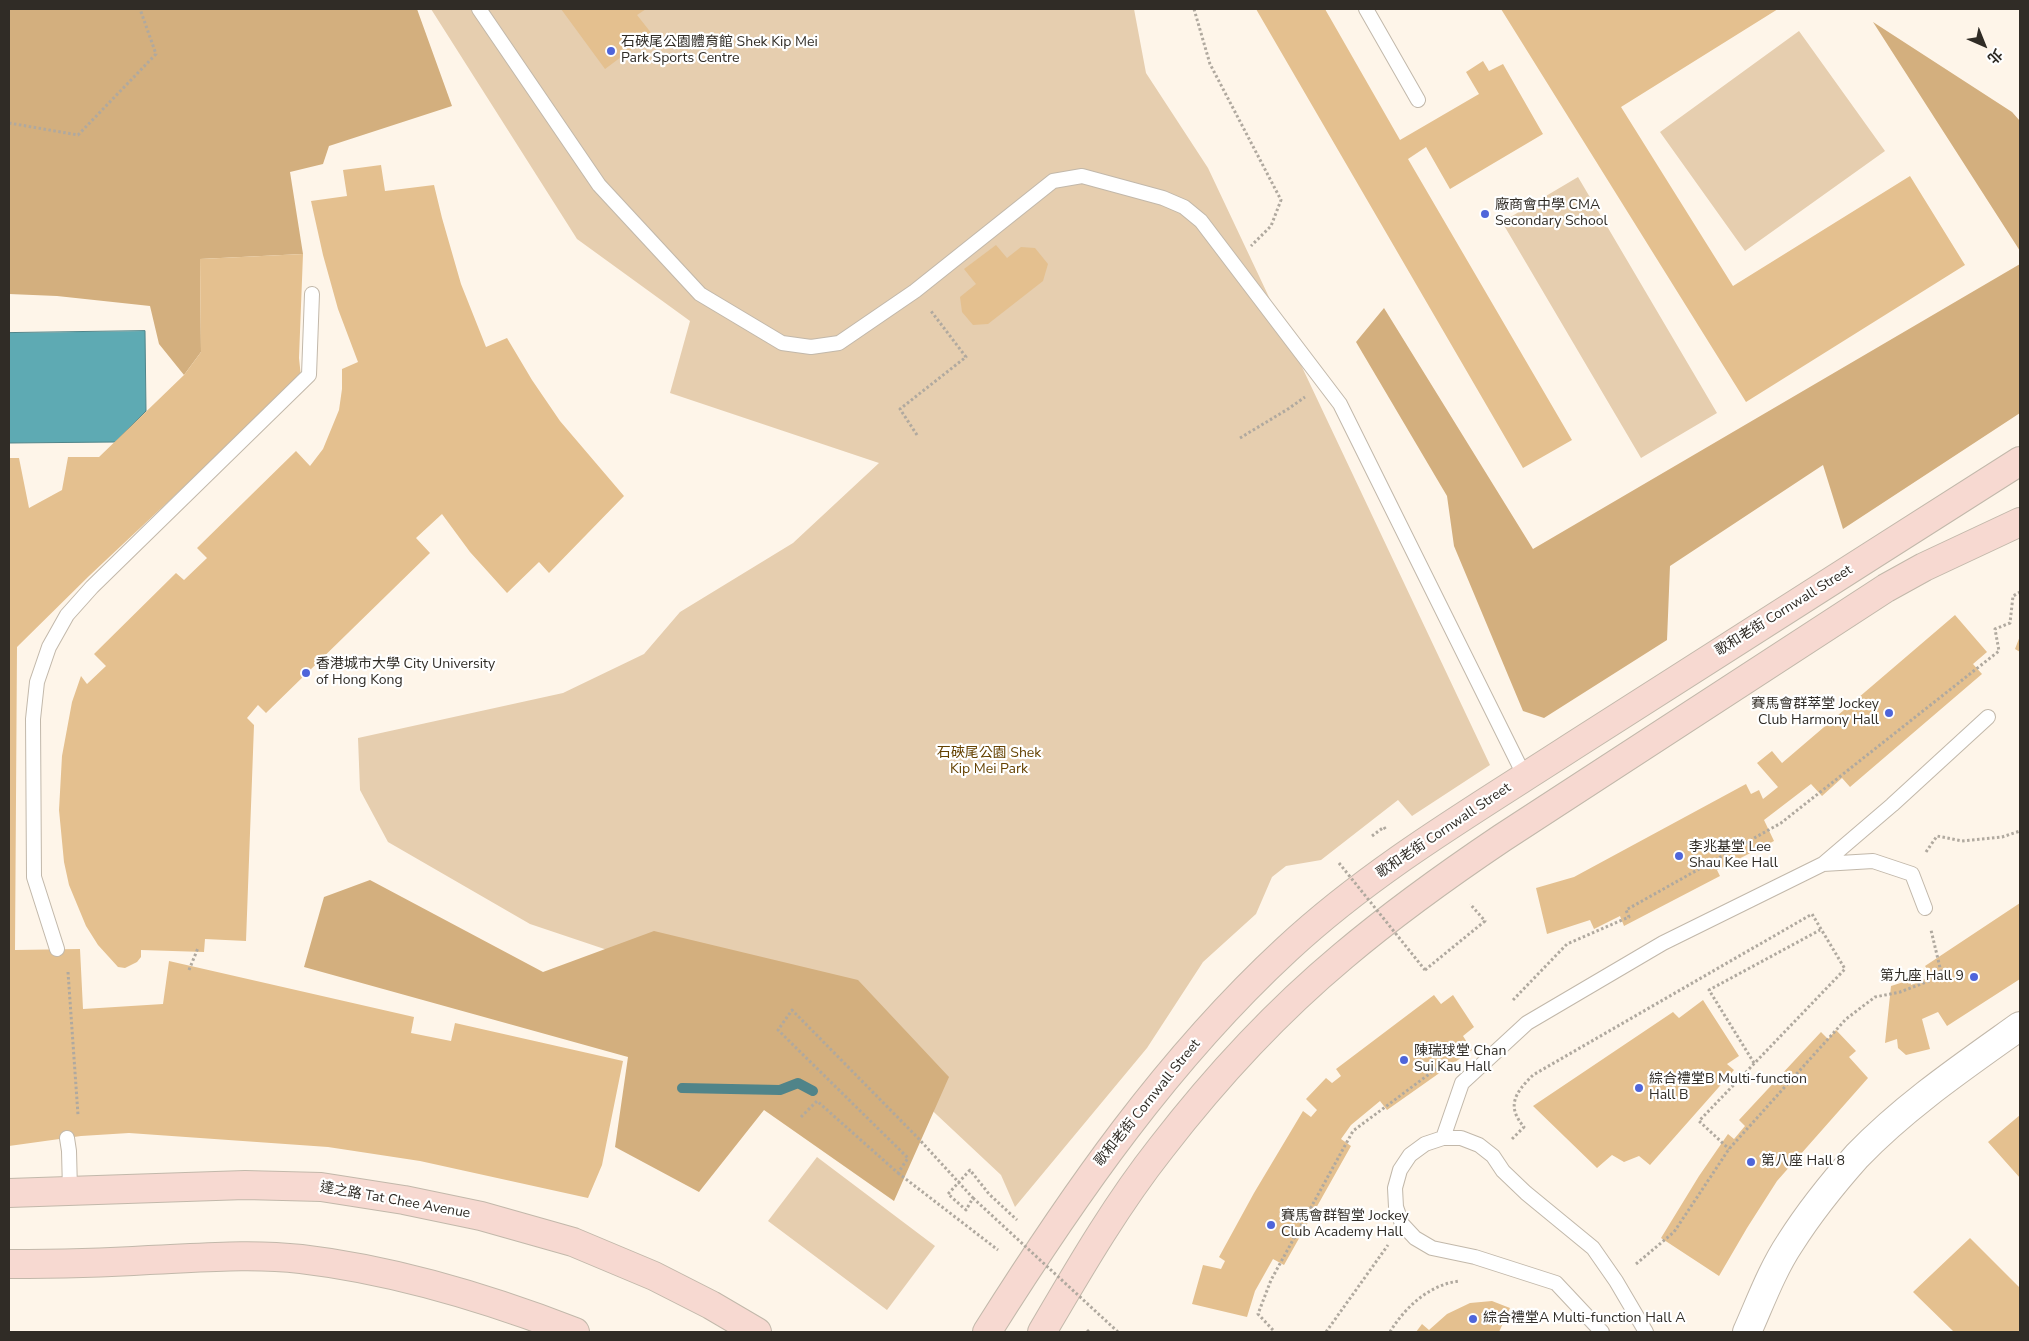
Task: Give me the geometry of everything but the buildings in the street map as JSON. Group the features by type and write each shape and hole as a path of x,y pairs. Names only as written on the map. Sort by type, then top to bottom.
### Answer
{"main road":[{"name":"歌和老街 Cornwall Street","path":"987,1332 1028,1267 1106,1153 1183,1056 1240,995 1288,948 1361,888 1430,839 2020,461"},
{"path":"1042,1332 1112,1218 1160,1148 1211,1086 1249,1045 1343,956 1393,915 1494,844 1886,588 1924,567 2020,522"},
{"name":"達之路 Tat Chee Avenue","path":"9,1193 245,1185 321,1187 404,1200 471,1214 573,1242 654,1276 711,1305 757,1332"},
{"path":"9,1264 96,1263 232,1256 300,1259 385,1274 457,1291 575,1332"}],"street":[{"path":"1747,1332 1763,1294 1789,1245 1817,1204 1857,1156 1907,1110 2020,1026"}],"lane":[{"path":"479,9 599,185 700,294 782,343 811,348 839,343 915,291 1053,181 1082,176 1163,198 1184,207 1202,221 1340,404 1525,777"},
{"path":"1366,9 1418,100"},
{"path":"57,949 34,877 33,719 37,682 49,647 67,615 92,587 309,375 312,294"},
{"path":"1443,1138 1462,1083 1527,1023 1663,943 1823,864 1892,805 1988,717"},
{"path":"1823,864 1873,861 1912,874 1925,908"},
{"path":"67,1138 70,1190"},
{"path":"1602,1332 1556,1283 1475,1257 1432,1248 1415,1238 1402,1224 1396,1207 1394,1188 1400,1170 1410,1155 1425,1144 1443,1138 1461,1138 1479,1145 1493,1156 1504,1171 1526,1193 1593,1248 1616,1281 1646,1332"}],"path":[{"path":"9,123 78,135 156,54 140,9"},
{"path":"915,291 966,357 900,409 917,435"},
{"path":"1240,438 1288,409 1308,394"},
{"path":"1999,651 1995,629 2010,623 2013,596 2020,592"},
{"path":"1912,874 1937,836 1962,841 2002,837 2020,831"},
{"path":"1339,863 1425,970 1485,921 1470,904"},
{"path":"1674,1232 1729,1149 1846,1018 1875,997 1900,992 1942,976 1925,908"},
{"path":"1493,1156 1524,1128 1516,1117 1513,1104 1520,1088 1533,1075 1812,914 1845,969 1700,1121 1729,1149"},
{"path":"1754,1063 1709,990 1820,930"},
{"path":"189,970 198,948"},
{"path":"68,969 78,1122"},
{"path":"898,1173 908,1158 778,1030 792,1010 918,1138 973,1198 1118,1332"},
{"path":"801,1117 817,1101 898,1173 998,1250"},
{"path":"973,1198 966,1210 948,1194 970,1170 989,1194 1016,1219"},
{"path":"1326,1332 1402,1224"},
{"path":"1390,1332 1400,1315 1424,1294 1452,1282 1468,1280"},
{"path":"1271,1332 1273,1330 1275,1332"}],"green space":[{"name":"石硤尾公園 Shek Kip Mei Park","path":"431,9 1134,9 1146,73 1208,168 1490,765 1412,816 1398,800 1321,860 1286,866 1272,877 1256,914 1203,962 1147,1048 1015,1207 1001,1175 921,1100 780,1008 530,924 388,842 360,790 358,738 563,693 644,654 680,612 793,543 879,463 670,393 690,321 577,239"},
{"path":"1799,31 1885,151 1745,251 1660,132"},
{"path":"1578,177 1717,413 1641,458 1502,222"},
{"path":"817,1157 935,1246 887,1310 768,1221"}],"shaded area":[{"path":"9,9 417,9 452,106 329,146 323,164 290,172 303,254 200,259 201,352 184,375 159,344 150,306 57,296 9,294"},
{"path":"1873,22 2012,112 2020,121 2020,251"},
{"path":"2020,264 2020,413 1843,529 1823,465 1670,566 1667,640 1544,718 1523,711 1454,546 1447,496 1356,342 1384,308 1533,549"},
{"path":"370,880 543,972 654,931 858,980 949,1077 894,1201 764,1110 699,1192 615,1147 628,1057 304,967 324,897"}],"water":[{"path":"145,331 146,411 115,442 9,443 9,333"}],"waterway":[{"path":"682,1088 780,1090 798,1083 813,1091"}],"place":[{"name":"石硤尾公園體育館 Shek Kip Mei Park Sports Centre","path":"611,51"},
{"name":"廠商會中學 CMA Secondary School","path":"1485,214"},
{"name":"香港城市大學 City University of Hong Kong","path":"306,673"},
{"name":"賽馬會群萃堂 Jockey Club Harmony Hall","path":"1889,713"},
{"name":"李兆基堂 Lee Shau Kee Hall","path":"1679,856"},
{"name":"第九座 Hall 9","path":"1974,977"},
{"name":"陳瑞球堂 Chan Sui Kau Hall","path":"1404,1060"},
{"name":"綜合禮堂B Multi-function Hall B","path":"1639,1088"},
{"name":"第八座 Hall 8","path":"1751,1162"},
{"name":"賽馬會群智堂 Jockey Club Academy Hall","path":"1271,1225"},
{"name":"綜合禮堂A Multi-function Hall A","path":"1473,1319"}]}
